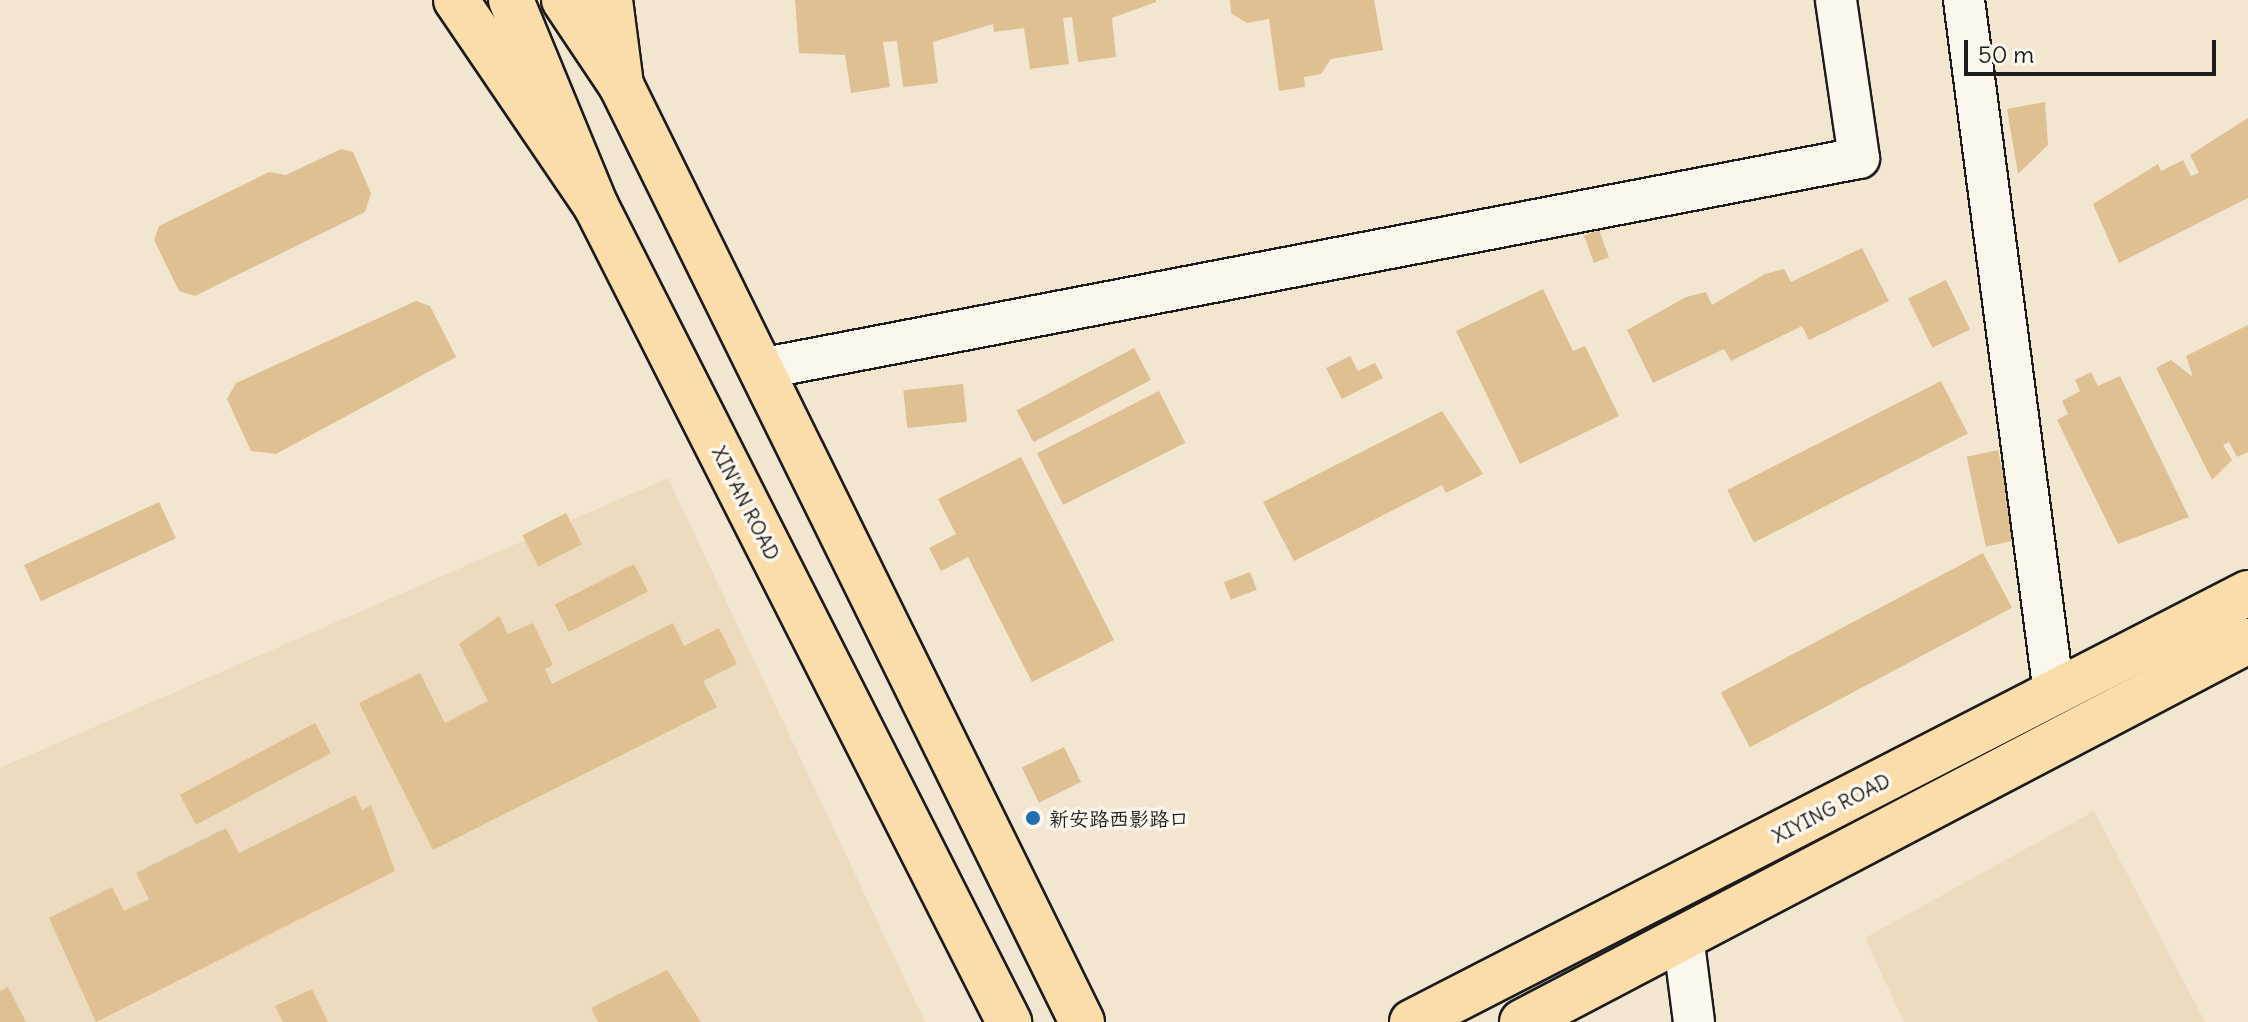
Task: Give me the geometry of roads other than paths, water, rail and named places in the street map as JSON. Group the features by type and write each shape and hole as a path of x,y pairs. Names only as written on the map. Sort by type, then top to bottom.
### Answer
{"main road":[{"name":"XIN'AN ROAD","path":"456,0 596,206 1009,1022"},
{"path":"511,0 596,206"},
{"path":"564,0 621,85 1082,1022"},
{"path":"610,0 621,85"},
{"name":"XIYING ROAD","path":"1412,1022 2248,593"},
{"path":"1522,1022 2248,641"}],"street":[{"path":"760,369 1859,158 1836,0"},
{"path":"1964,0 2054,694"},
{"path":"1683,936 1694,1022"}],"place":[{"name":"新安路西影路口","path":"1033,818"}]}
